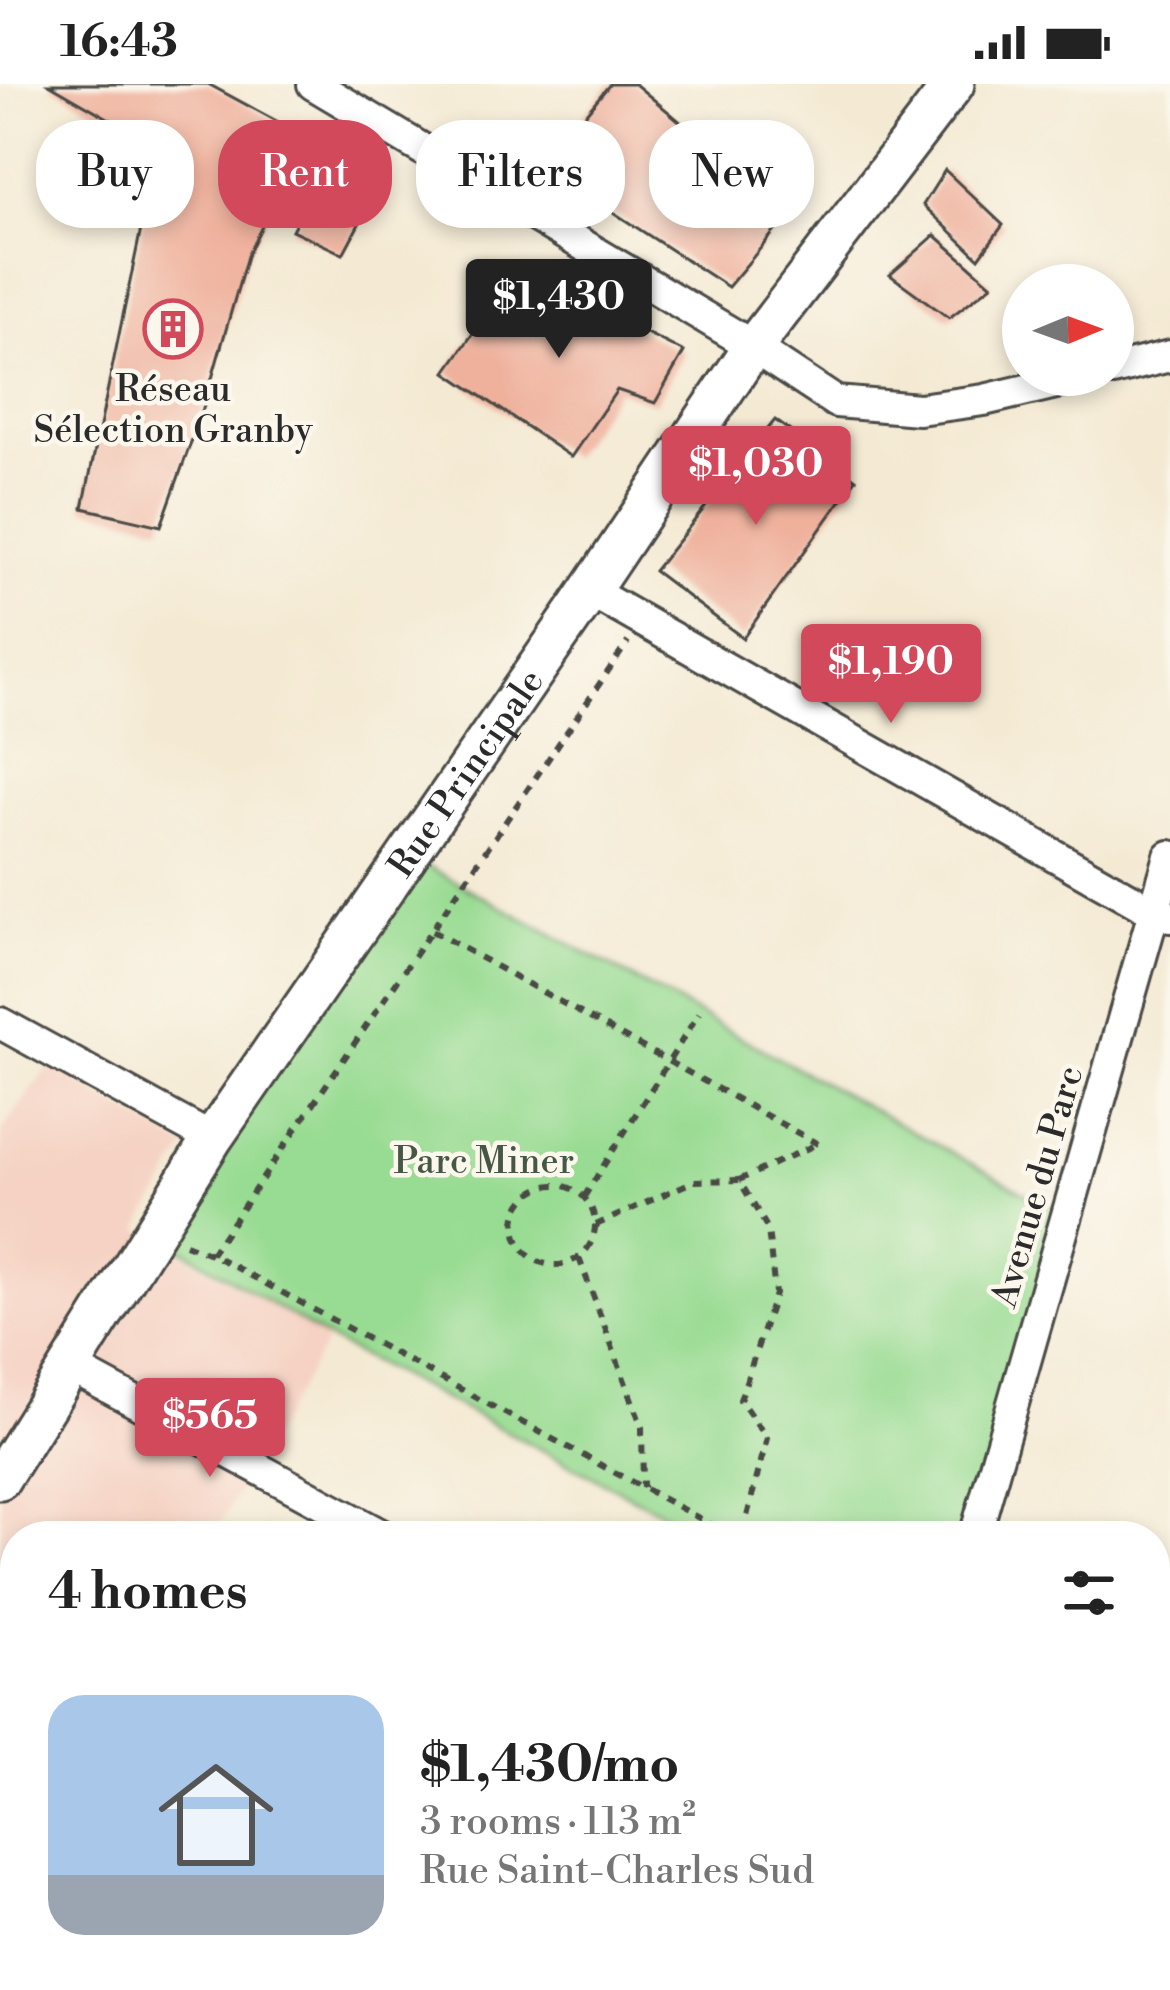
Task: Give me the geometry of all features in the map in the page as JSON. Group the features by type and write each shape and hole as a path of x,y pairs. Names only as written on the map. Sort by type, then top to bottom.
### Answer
{"main road":[{"name":"Rue Principale","path":"0,1479 212,1139 753,347 954,84"}],"street":[{"path":"313,84 753,347 836,402 919,409 1002,396"},
{"path":"1134,365 1170,356"},
{"path":"590,591 1162,915"},
{"name":"Avenue du Parc","path":"980,1521 1162,915 1170,856"},
{"path":"0,1023 212,1139"},
{"path":"69,1366 354,1521"}],"path":[{"name":"Rue Principale","path":"642,621 211,1254 643,1488"},
{"path":"432,931 818,1144 739,1180 694,1181 596,1226"},
{"path":"584,1197 699,1013"},
{"path":"739,1180 768,1229 775,1294 740,1400 767,1438 746,1521"},
{"path":"545,1186 566,1186 584,1197 596,1226 588,1249 579,1258 554,1266 529,1257 515,1235 514,1222 523,1200 545,1186"},
{"path":"579,1258 642,1427 643,1488 704,1521"}],"shaded area":[{"path":"49,1066 187,1147 139,1229 328,1339 222,1521 0,1521 0,1133"}],"green space":[{"name":"Parc Miner","path":"407,855 1056,1210 980,1521 679,1521 328,1339 152,1230"}],"building":[{"name":"Réseau Sélection Granby","path":"49,84 208,84 275,120 218,120 218,228 261,228 247,256 205,403 161,526 83,508 141,228 194,228 194,120 111,120"},
{"path":"610,84 635,84 678,120 649,120 649,228 777,228 728,287 625,220 625,120 580,120"},
{"path":"945,170 1003,225 979,258 923,205"},
{"path":"293,228 357,228 343,254"},
{"path":"935,235 992,285 949,318 890,275"},
{"path":"518,269 684,352 655,403 617,390 571,457 446,372"},
{"path":"775,420 856,479 743,638 654,571"}],"place":[{"name":"Réseau Sélection Granby","path":"173,329"}]}
